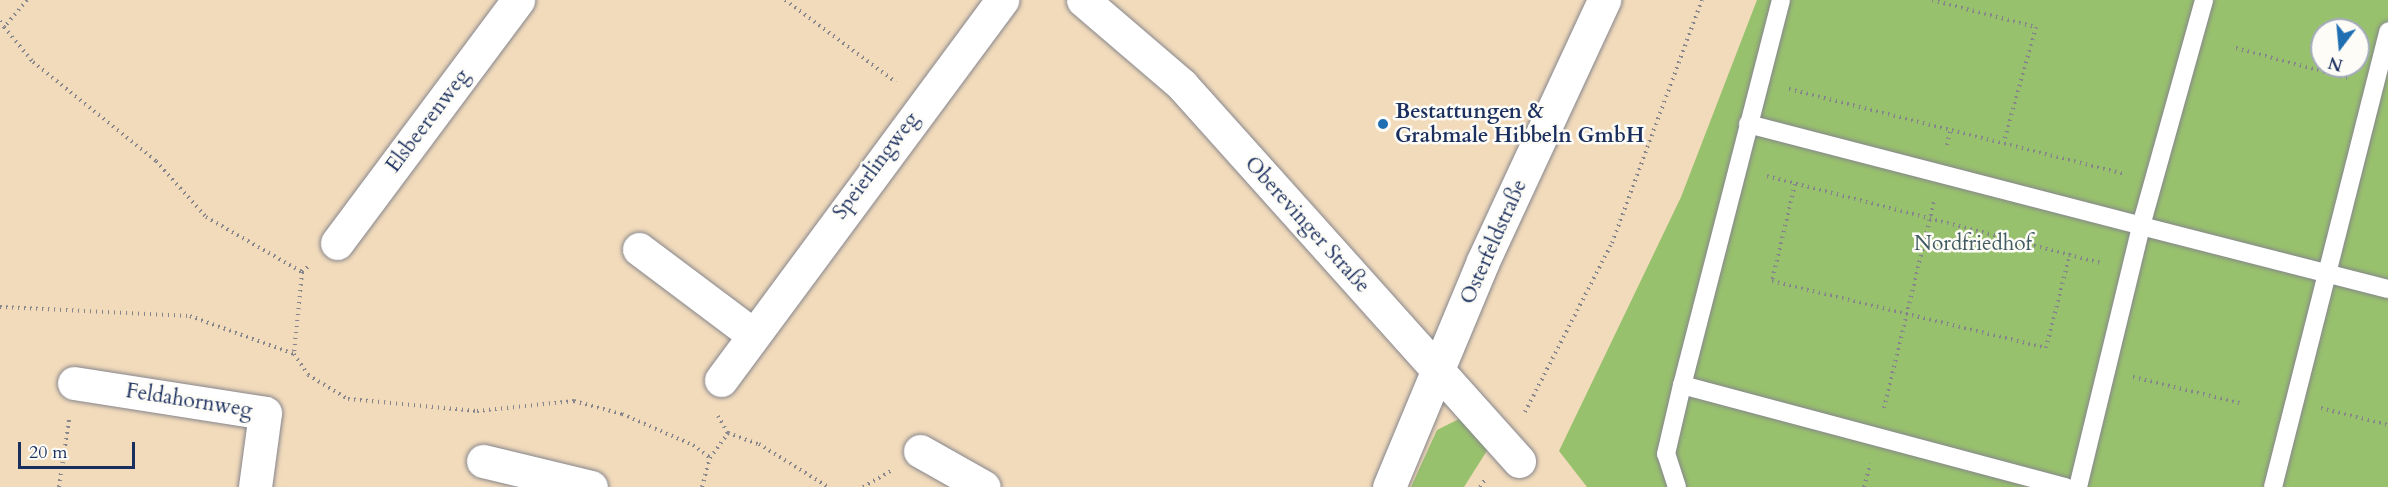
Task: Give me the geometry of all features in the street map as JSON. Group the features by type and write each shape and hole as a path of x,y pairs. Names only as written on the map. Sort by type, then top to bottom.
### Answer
{"street":[{"name":"Elsbeerenweg","path":"337,243 518,0"},
{"name":"Speierlingweg","path":"721,380 751,333 1002,0"},
{"name":"Oberevinger Straße","path":"1083,0 1182,86 1440,368 1513,452"},
{"name":"Osterfeldstraße","path":"1389,487 1484,261 1604,0"},
{"path":"639,249 751,333"},
{"name":"Feldahornweg","path":"74,383 265,413 255,487"},
{"path":"920,451 984,487"},
{"path":"483,461 591,487"}],"lane":[{"path":"1677,487 1666,454 1781,0"},
{"path":"2078,487 2140,226 2204,0"},
{"path":"2273,487 2388,31"},
{"path":"1749,124 2388,289"},
{"path":"1682,385 2066,487"}],"path":[{"path":"4,27 27,0"},
{"path":"785,0 877,68"},
{"path":"1480,487 1513,452 1611,243 1702,0"},
{"path":"1932,0 2036,27 2004,141"},
{"path":"0,21 33,62 156,161 206,217 302,272"},
{"path":"2236,48 2374,86"},
{"path":"1759,82 2004,141 2153,182"},
{"path":"1876,436 1951,128"},
{"path":"1737,169 2131,270"},
{"path":"1795,184 1772,281 2046,348 2070,254"},
{"path":"294,354 302,272 337,243"},
{"path":"0,307 190,316 294,354 308,375 348,399 477,411 574,401 622,414 693,445 710,458"},
{"path":"2106,370 2240,403"},
{"path":"59,487 74,383"},
{"path":"2294,401 2388,425"},
{"path":"702,487 710,458 728,433 759,444 828,487"}],"green space":[{"name":"Nordfriedhof","path":"1757,0 2388,0 2388,487 1587,487 1559,451 1681,197"},
{"path":"1459,419 1490,446 1464,487 1411,487 1437,430"}],"place":[{"name":"Bestattungen & Grabmale Hibbeln GmbH","path":"1383,124"}]}
